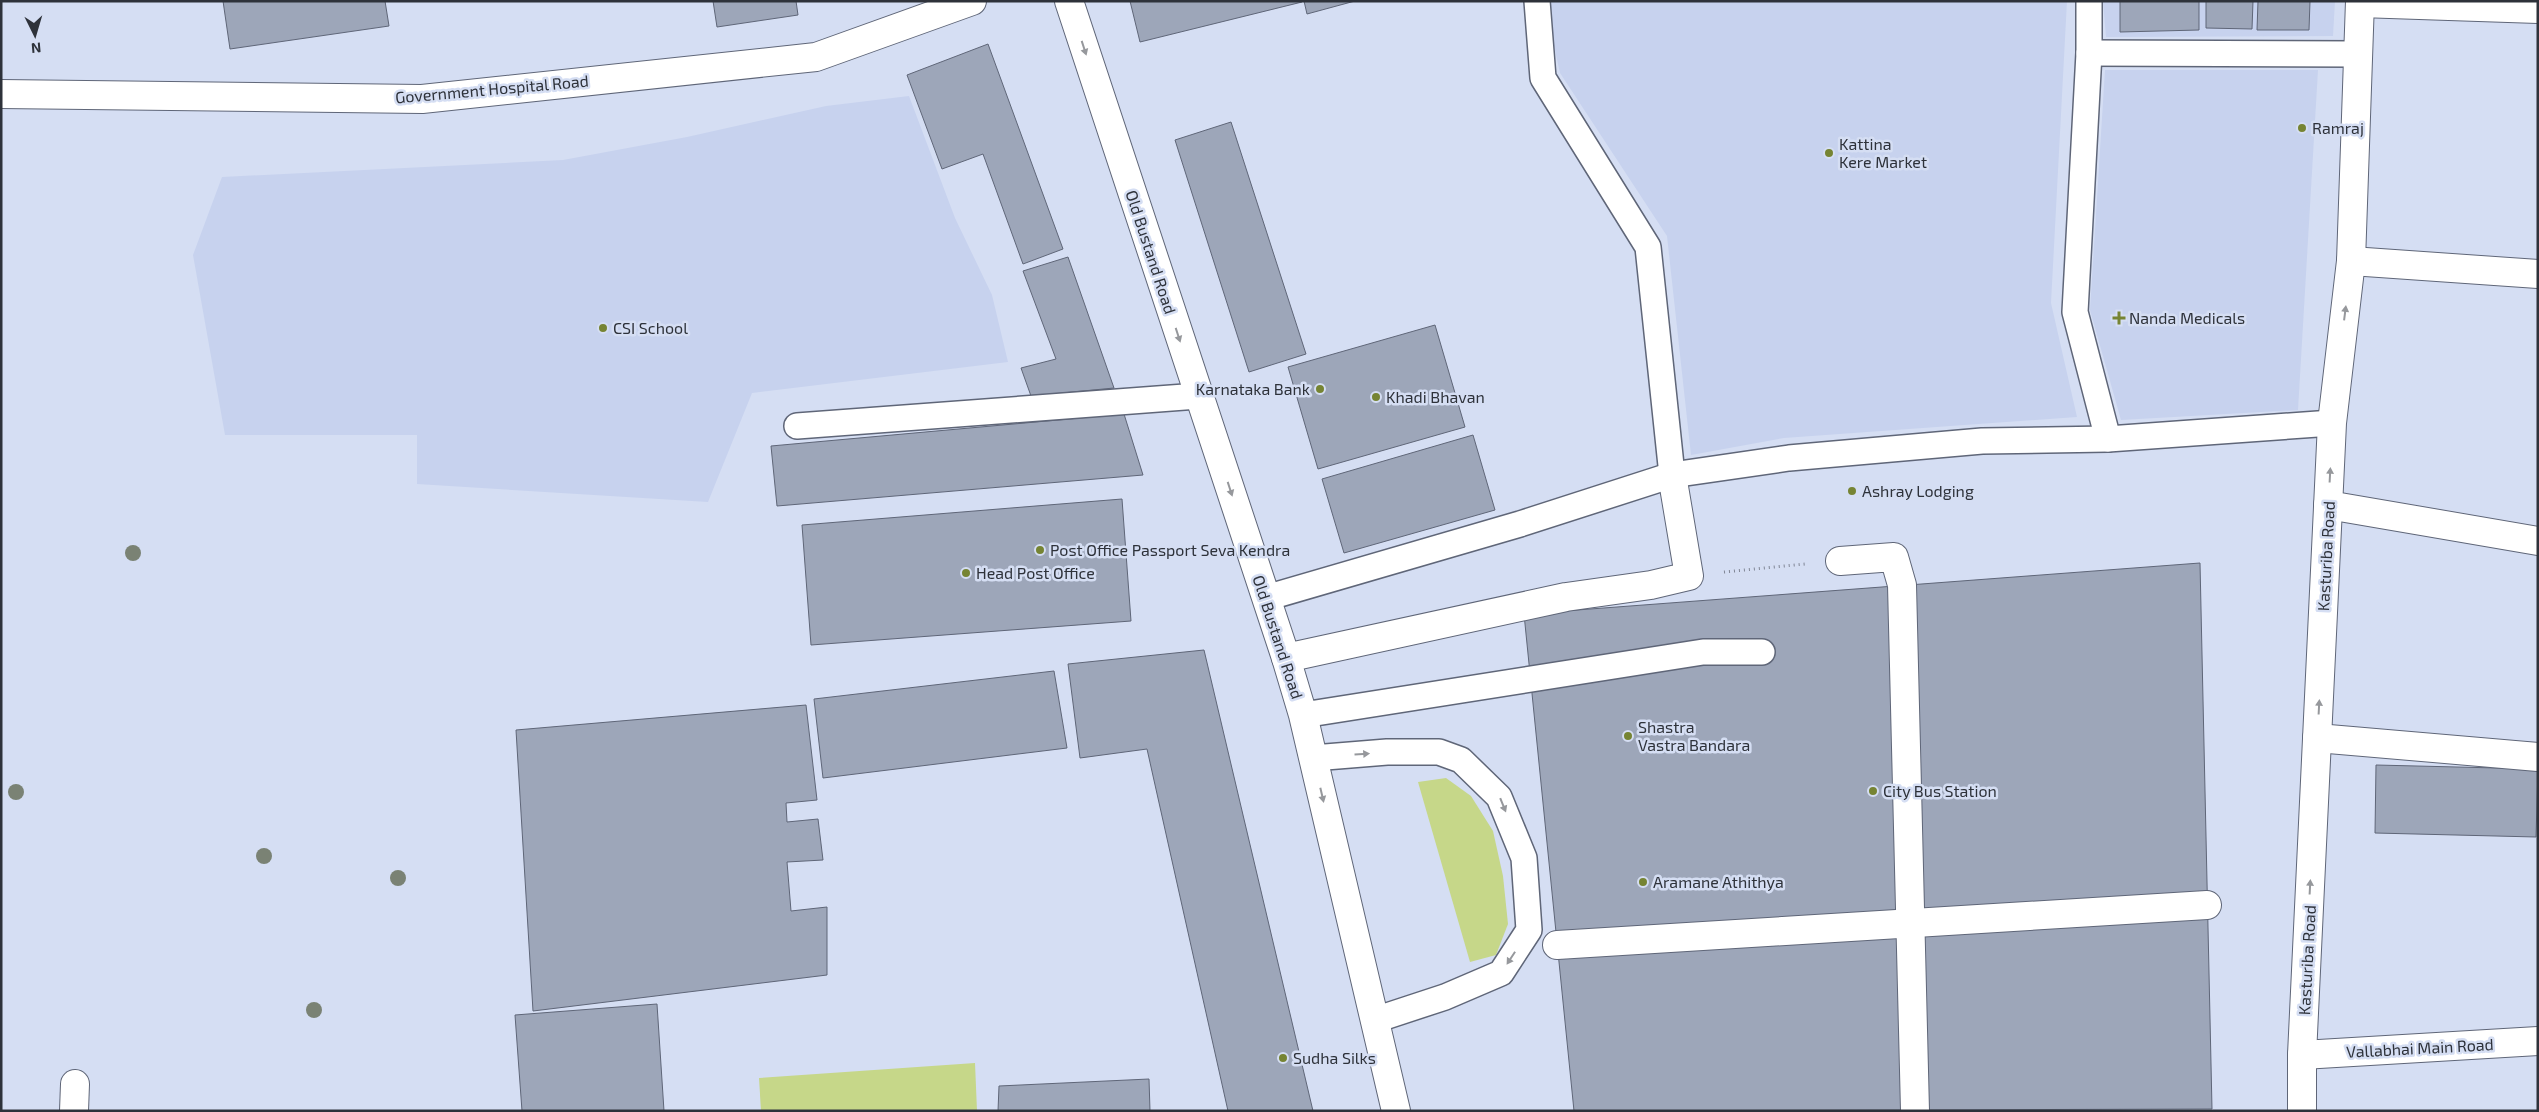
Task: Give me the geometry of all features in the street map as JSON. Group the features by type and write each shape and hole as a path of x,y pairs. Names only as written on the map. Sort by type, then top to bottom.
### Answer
{"street":[{"name":"Government Hospital Road","path":"1,94 422,99 816,57 972,1"},
{"name":"Old Bustand Road","path":"1069,1 1286,658 1303,716 1396,1111"},
{"path":"2360,2 2538,9"},
{"name":"Kasturiba Road","path":"2302,1111 2302,1055 2332,423 2351,261 2360,2"},
{"path":"2351,261 2538,274"},
{"path":"1286,658 1566,597 1651,585 1689,576 1672,475"},
{"path":"2328,506 2538,541"},
{"path":"1840,560 1894,557 1902,586 1915,1111"},
{"path":"2317,738 2538,757"},
{"path":"1557,945 2207,904"},
{"name":"Vallabhai Main Road","path":"2302,1055 2538,1041"},
{"path":"74,1111 75,1084"}],"lane":[{"path":"1537,1 1543,78 1648,247 1672,475"},
{"path":"2089,1 2089,53 2074,312 2108,439"},
{"path":"2089,53 2358,54"},
{"path":"797,426 1198,396"},
{"path":"1266,598 1520,524 1672,475 1789,458 1982,441 2108,439 2332,423"},
{"path":"1303,716 1703,652 1762,652"},
{"path":"1313,758 1387,752 1439,752 1461,760 1499,797 1524,858 1530,930 1501,973 1445,997 1375,1020"}],"path":[{"path":"1689,576 1840,560"}],"shaded area":[{"path":"1544,1 2067,1 2051,303 2077,417 1784,438 1691,455 1667,236 1560,73"},
{"path":"2103,1 2335,1 2333,36 2106,37"},
{"path":"2105,70 2318,70 2298,410 2121,420 2090,310"},
{"name":"CSI School","path":"909,96 955,218 992,295 1008,362 752,393 708,502 417,484 417,435 225,435 193,255 222,177 563,160 687,137 826,106"}],"green space":[{"path":"1446,778 1471,796 1493,831 1503,876 1508,924 1496,955 1470,962 1418,782"},
{"path":"975,1063 977,1111 761,1111 759,1078"}],"building":[{"path":"223,1 385,1 389,26 230,49"},
{"path":"713,1 796,1 798,15 717,27"},
{"path":"1130,1 1302,1 1302,2 1140,42"},
{"path":"1304,1 1355,1 1307,14"},
{"path":"2120,1 2199,1 2199,30 2120,32"},
{"path":"2206,1 2253,1 2252,29 2206,28"},
{"path":"2258,1 2310,1 2309,30 2257,30"},
{"path":"988,44 1063,249 1023,264 983,154 942,169 907,75"},
{"path":"1231,122 1306,354 1249,372 1175,140"},
{"path":"1068,257 1114,388 1031,396 1021,368 1056,359 1023,271"},
{"name":"Khadi Bhavan","path":"1435,325 1465,427 1318,469 1288,367"},
{"path":"1124,414 1143,475 777,506 771,446"},
{"path":"1473,435 1495,510 1344,553 1322,479"},
{"name":"Head Post Office","path":"1122,499 1131,621 811,645 802,525"},
{"name":"City Bus Station","path":"2200,563 2212,1109 1574,1111 1524,614"},
{"path":"1204,650 1313,1111 1228,1111 1147,749 1080,758 1068,664"},
{"path":"1054,671 1067,748 823,778 814,699"},
{"path":"806,705 817,800 786,803 787,822 818,819 823,860 787,862 791,911 827,907 827,975 533,1011 516,730"},
{"path":"2376,765 2538,769 2536,837 2375,833"},
{"path":"657,1004 664,1111 522,1111 515,1015"},
{"path":"1149,1079 1150,1111 998,1111 999,1086"}],"place":[{"name":"Ramraj","path":"2302,128"},
{"name":"Kattina Kere Market","path":"1829,153"},
{"name":"Nanda Medicals","path":"2119,318"},
{"name":"CSI School","path":"603,328"},
{"name":"Karnataka Bank","path":"1320,389"},
{"name":"Khadi Bhavan","path":"1376,397"},
{"name":"Ashray Lodging","path":"1852,491"},
{"name":"Post Office Passport Seva Kendra","path":"1040,550"},
{"name":"Head Post Office","path":"966,573"},
{"name":"Shastra Vastra Bandara","path":"1628,736"},
{"name":"City Bus Station","path":"1873,791"},
{"name":"Aramane Athithya","path":"1643,882"},
{"name":"Sudha Silks","path":"1283,1058"}]}
